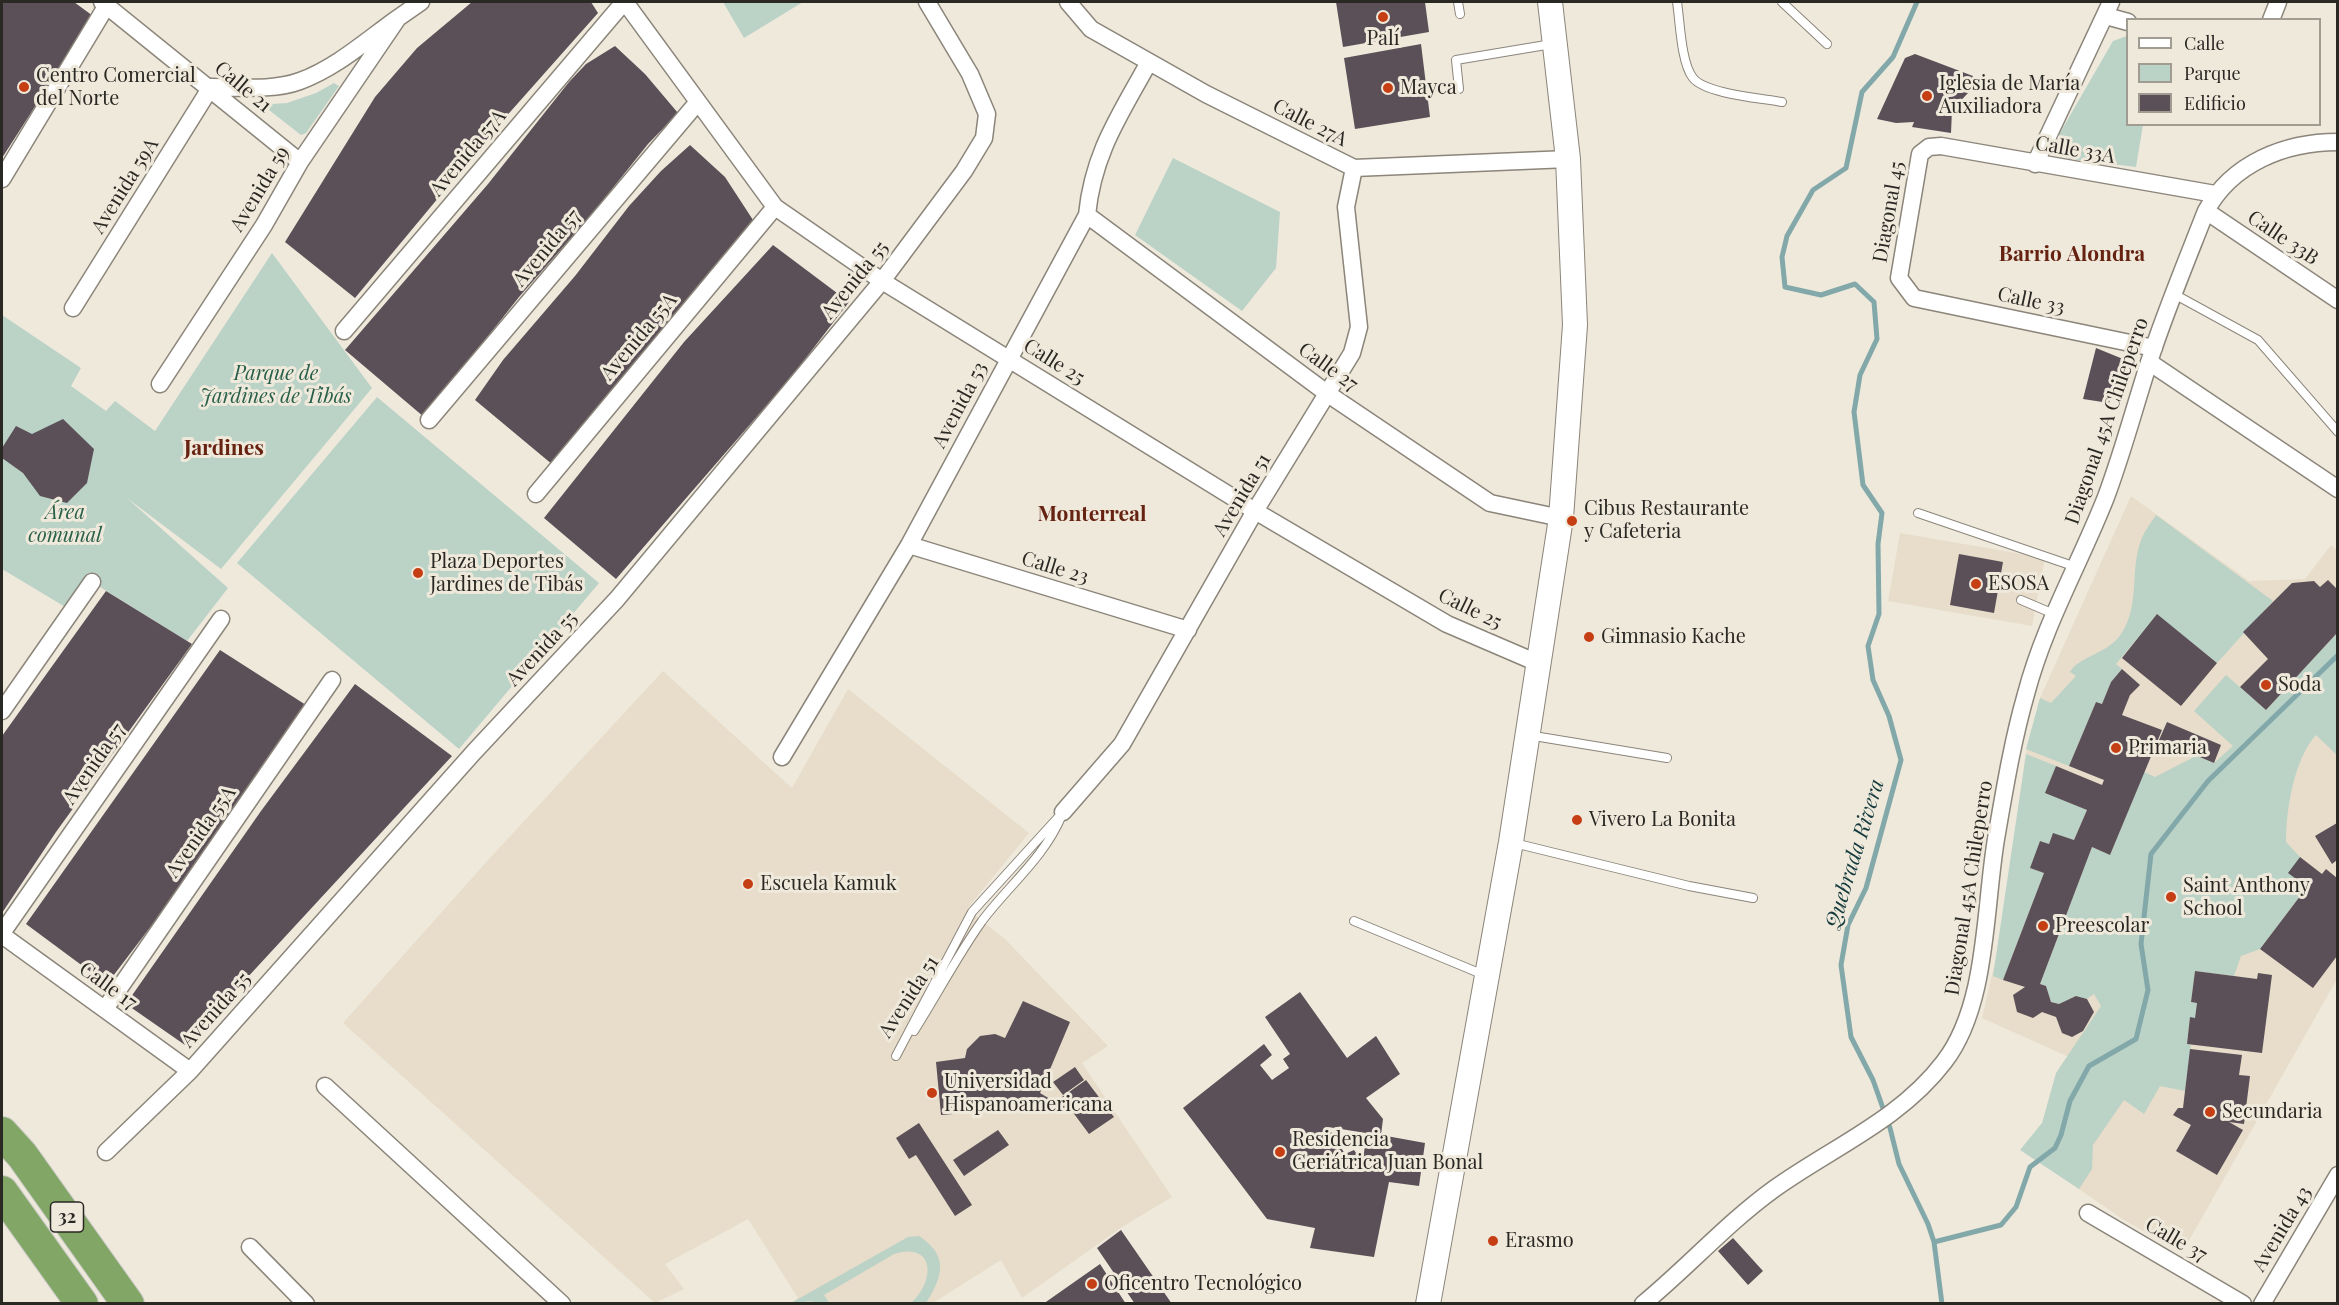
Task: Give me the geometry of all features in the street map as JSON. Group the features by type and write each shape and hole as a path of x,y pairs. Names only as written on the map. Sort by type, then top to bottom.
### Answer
{"highway":[{"name":"32","path":"2,1133 22,1155 128,1304"},
{"name":"32","path":"2,1192 82,1304"}],"main road":[{"path":"1428,1304 1511,842 1561,518 1575,325 1568,159 1550,2"}],"street":[{"name":"Avenida 59","path":"211,87 269,87 298,82 329,67 421,2"},
{"name":"Calle 25","path":"625,2 775,207 882,281 1255,511 1447,624 1540,664"},
{"name":"Avenida 57A","path":"345,331 625,2"},
{"name":"Avenida 55","path":"106,1152 189,1071 474,752 617,599 882,281 964,171 984,138 987,114 970,75 927,2"},
{"name":"Calle 27A","path":"1068,2 1091,29 1206,94 1354,168 1568,159"},
{"path":"2272,18 2278,2"},
{"path":"2,179 104,3"},
{"name":"Calle 21","path":"104,3 211,87 300,162"},
{"path":"2035,164 2064,98 2108,9 2126,21"},
{"name":"Avenida 59","path":"160,384 264,225 300,162 398,18"},
{"name":"Avenida 53","path":"782,758 909,545 1087,215 1090,185 1103,145 1149,62"},
{"name":"Avenida 59A","path":"73,308 211,87"},
{"name":"Avenida 57","path":"429,420 697,103"},
{"path":"2215,194 2246,166 2285,149 2318,142 2337,142"},
{"name":"Calle 33A","path":"1929,147 1941,146 2215,194"},
{"name":"Diagonal 45","path":"1904,288 1899,278 1920,154 1929,147"},
{"name":"Avenida 51","path":"1063,812 1122,744 1255,511 1352,352 1359,327 1346,207 1354,168"},
{"name":"Diagonal 45A Chileperro","path":"1643,1304 1772,1190 1876,1125 1896,1108 1944,1062 1970,1014 1996,833 2026,693 2054,615 2115,473 2152,355 2206,211 2215,194"},
{"name":"Avenida 55A","path":"536,494 775,207"},
{"name":"Calle 33B","path":"2206,211 2337,300"},
{"name":"Calle 27","path":"1087,215 1328,394 1490,503 1561,518"},
{"name":"Calle 33","path":"1904,288 1914,298 2152,355 2337,489"},
{"name":"Calle 23","path":"909,545 1188,630"},
{"path":"2,711 92,582"},
{"name":"Avenida 57","path":"2,934 221,619"},
{"name":"Avenida 55A","path":"105,1009 332,680"},
{"name":"Calle 17","path":"2,934 189,1071"},
{"path":"325,1086 562,1304"},
{"name":"Avenida 43","path":"2262,1304 2337,1175"},
{"name":"Calle 37","path":"2088,1213 2243,1304"},
{"path":"250,1248 306,1304"}],"lane":[{"path":"1458,2 1460,14"},
{"path":"1677,2 1686,63 1693,78 1704,87 1782,102"},
{"path":"1782,2 1827,44"},
{"path":"1459,89 1456,60 1555,44"},
{"path":"2174,294 2258,340 2337,432"},
{"path":"1918,513 2076,567"},
{"path":"2021,600 2054,615"},
{"path":"1528,735 1667,758"},
{"name":"Avenida 51","path":"1063,812 1052,839 983,920 915,1030 896,1056 972,912 1063,812"},
{"path":"1511,842 1689,886 1753,898"},
{"path":"1014,864 1025,873"},
{"path":"1354,921 1487,976"}],"shaded area":[{"name":"Saint Anthony School","path":"2131,496 2249,581 2305,579 2331,545 2338,551 2337,979 2182,1253 2124,1220 2038,1161 2089,1066 1982,1018 2002,932 2026,751 2040,698"},
{"path":"1900,533 2045,558 2032,626 1888,601"},
{"path":"663,671 792,788 848,689 1029,833 967,909 1005,939 1108,1046 1082,1063 1172,1197 1122,1227 1022,1298 1001,1260 933,1303 791,1303 798,1298 748,1219 665,1264 684,1289 655,1303 343,1023 489,859"}],"green space":[{"path":"723,2 803,2 744,38"},
{"path":"2126,36 2126,126 2143,126 2136,167 2069,159 2062,156 2056,144 2057,138 2113,41"},
{"path":"334,83 339,86 306,133 301,135 269,110 271,104 287,103 316,93"},
{"path":"1173,158 1280,212 1276,268 1242,311 1135,235"},
{"path":"272,253 372,388 221,569 127,498 228,588 187,641 92,582 72,611 2,569 2,315 81,368 71,386 106,411 115,401 155,431"},
{"name":"Plaza Deportes Jardines de Tibás","path":"377,397 599,583 459,749 237,563"},
{"path":"2156,515 2273,601 2217,663 2157,615 2116,664 2122,669 2111,682 2102,704 2096,702 2069,766 2026,749 2040,698 2051,703 2076,676 2070,672 2074,667 2109,646 2121,634 2131,612 2135,566 2140,543"},
{"path":"2337,633 2337,755 2316,735 2308,745 2297,771 2288,815 2286,842 2300,857 2289,873 2307,887 2260,949 2241,956 2234,976 2195,971 2191,1002 2197,1003 2195,1018 2190,1018 2187,1044 2191,1045 2185,1091 2160,1086 2144,1114 2124,1100 2093,1145 2092,1169 2079,1189 2020,1150 2042,1123 2056,1073 2101,1006 2094,994 2087,999 2076,996 2059,1004 2051,1002 2046,986 2040,984 2092,847 2110,855 2144,772 2155,777 2196,756 2214,763 2233,746 2194,711 2226,675 2266,710"},
{"path":"2026,754 2056,766 2046,793 2087,810 2074,840 2053,834 2049,844 2040,841 2030,868 2044,873 2003,980 1993,976"},
{"path":"919,1236 935,1251 940,1267 936,1284 926,1303 911,1303 924,1285 927,1266 924,1258 918,1253 908,1252 894,1254 824,1295 829,1303 811,1303 813,1301 791,1303 908,1237"}],"building":[{"name":"Centro Comercial del Norte","path":"2,2 74,2 93,16 2,158"},
{"path":"472,2 591,2 598,13 503,120 355,298 285,242 375,97 417,48"},
{"name":"Palí","path":"1336,2 1425,2 1429,32 1343,47"},
{"name":"Mayca","path":"1421,44 1430,117 1355,129 1344,58"},
{"path":"615,46 645,74 678,113 648,144 592,214 519,297 424,417 345,350 488,184 569,82 586,64"},
{"name":"Iglesia de María Auxiliadora","path":"1915,54 1973,76 1968,93 1952,110 1951,133 1912,127 1914,122 1896,123 1877,119 1905,58"},
{"path":"690,145 725,177 753,220 696,293 553,465 475,400 503,360 575,276 629,206 661,171"},
{"path":"773,245 849,302 792,376 616,579 544,518 684,342"},
{"path":"2096,348 2123,359 2109,403 2083,399"},
{"path":"63,419 94,449 87,483 67,503 40,496 23,473 2,458 2,448 16,426 32,434"},
{"name":"ESOSA","path":"1959,554 2003,562 1994,613 1950,605"},
{"path":"2328,580 2337,589 2337,633 2266,710 2240,687 2268,659 2243,632 2292,583 2314,581 2320,587"},
{"path":"106,591 192,644 56,832 2,913 2,736"},
{"name":"Primaria","path":"2157,614 2217,663 2181,706 2122,658"},
{"path":"220,650 306,705 164,909 107,984 26,924"},
{"path":"2122,669 2140,685 2130,695 2122,715 2162,730 2110,855 2092,847 2040,984 2046,986 2051,1002 2059,1004 2076,996 2087,999 2094,1012 2083,1031 2072,1037 2062,1033 2056,1017 2042,1012 2033,1018 2017,1012 2013,995 2025,987 2003,980 2044,873 2030,868 2040,841 2049,844 2053,833 2074,840 2087,810 2045,793 2056,766 2102,785 2104,780 2069,766 2096,702 2102,704 2111,682"},
{"path":"355,684 452,756 185,1045 126,1004 261,811"},
{"path":"2167,722 2221,745 2214,763 2159,740"},
{"path":"2337,823 2337,860 2332,864 2315,836"},
{"path":"2300,857 2322,874 2326,869 2337,878 2337,956 2313,988 2260,949 2307,887 2288,873"},
{"name":"Secundaria","path":"2195,971 2257,979 2258,973 2272,975 2262,1053 2187,1044 2190,1017 2195,1018 2197,1003 2191,1002"},
{"name":"Residencia Geriátrica Juan Bonal","path":"1300,992 1347,1058 1376,1036 1400,1074 1366,1098 1383,1119 1381,1135 1425,1143 1419,1186 1389,1182 1374,1257 1310,1248 1315,1228 1267,1219 1183,1108 1264,1044 1272,1055 1260,1065 1272,1080 1289,1068 1283,1059 1290,1054 1265,1017","holes":["1328,1127 1366,1133 1363,1163 1354,1150 1345,1154"]},
{"path":"1023,1001 1070,1022 1040,1093 1055,1102 1086,1080 1114,1117 1089,1134 1069,1107 1058,1113 1036,1101 1034,1107 941,1115 936,1062 965,1058 967,1049 980,1036 995,1034 1005,1038"},
{"name":"Secundaria","path":"2190,1049 2242,1055 2239,1075 2250,1076 2244,1124 2229,1122 2243,1130 2217,1175 2176,1151 2191,1125 2173,1115 2178,1108 2183,1108"},
{"path":"1075,1067 1084,1080 1063,1095 1053,1082"},
{"path":"919,1123 972,1205 955,1216 916,1155 909,1159 896,1138"},
{"path":"998,1130 1009,1145 964,1176 953,1160"},
{"path":"1121,1230 1172,1304 1135,1304 1097,1248"},
{"path":"1733,1238 1763,1271 1748,1285 1718,1251"},
{"name":"Oficentro Tecnológico","path":"1100,1264 1126,1304 1043,1304"}],"waterway":[{"name":"Quebrada Rivera","path":"1917,2 1893,57 1862,92 1846,168 1813,190 1787,236 1782,257 1785,287 1821,295 1855,284 1874,302 1877,339 1860,375 1854,412 1863,485 1882,513 1878,544 1879,614 1868,646 1873,680 1889,716 1901,760 1866,888 1848,925 1841,965 1851,1037 1873,1080 1890,1128 1899,1164 1928,1224 1934,1242 1942,1304"},
{"path":"1934,1242 2001,1225 2016,1207 2030,1167 2055,1148 2070,1101 2089,1066 2136,1039 2148,990 2141,944 2151,854 2208,781 2338,655"}],"place":[{"name":"Palí","path":"1383,17"},
{"name":"Centro Comercial del Norte","path":"24,87"},
{"name":"Mayca","path":"1388,88"},
{"name":"Iglesia de María Auxiliadora","path":"1927,96"},
{"name":"Cibus Restaurante y Cafeteria","path":"1572,521"},
{"name":"Plaza Deportes Jardines de Tibás","path":"418,573"},
{"name":"ESOSA","path":"1976,584"},
{"name":"Gimnasio Kache","path":"1589,637"},
{"name":"Soda","path":"2266,685"},
{"name":"Primaria","path":"2116,748"},
{"name":"Vivero La Bonita","path":"1577,820"},
{"name":"Escuela Kamuk","path":"748,884"},
{"name":"Saint Anthony School","path":"2171,897"},
{"name":"Preescolar","path":"2043,926"},
{"name":"Universidad Hispanoamericana","path":"932,1093"},
{"name":"Secundaria","path":"2210,1112"},
{"name":"Residencia Geriátrica Juan Bonal","path":"1280,1152"},
{"name":"Erasmo","path":"1493,1241"},
{"name":"Oficentro Tecnológico","path":"1092,1284"}],"district":[{"name":"Barrio Alondra","path":"2072,254"},
{"name":"Jardines","path":"224,448"},
{"name":"Monterreal","path":"1092,514"}],"park label":[{"name":"Parque de Jardines de Tibás","path":"276,386"},
{"name":"Área comunal","path":"65,524"}]}
